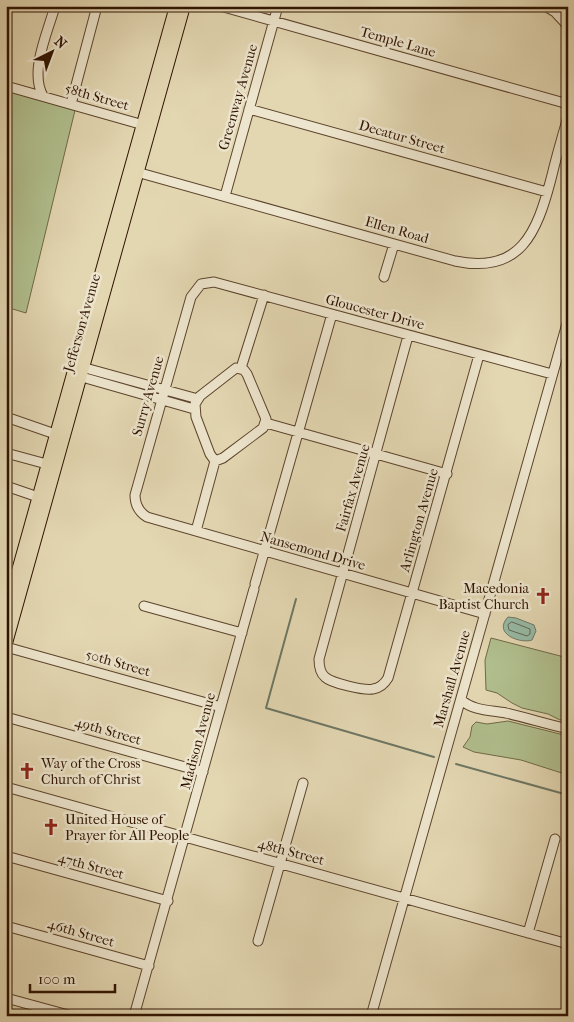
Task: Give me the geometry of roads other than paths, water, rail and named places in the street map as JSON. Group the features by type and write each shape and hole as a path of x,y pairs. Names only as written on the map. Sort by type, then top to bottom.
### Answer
{"main road":[{"name":"Jefferson Avenue","path":"147,126 175,6"},
{"name":"Jefferson Avenue","path":"6,647 78,371 147,126 185,6"},
{"name":"Jefferson Avenue","path":"6,610 38,496 52,466 55,434 78,371"}],"street":[{"path":"43,96 39,86 38,69 56,6"},
{"path":"71,104 97,6"},
{"name":"Temple Lane","path":"220,6 568,104"},
{"name":"Greenway Avenue","path":"224,196 278,6"},
{"path":"545,6 555,12 568,26"},
{"name":"58th Street","path":"6,86 147,126"},
{"name":"Decatur Street","path":"249,109 547,192"},
{"name":"Ellen Road","path":"134,171 464,263 485,264 499,260 519,249 531,236 536,227 547,192 568,116"},
{"path":"384,277 394,244"},
{"name":"Gloucester Drive","path":"193,292 201,284 214,282 552,374"},
{"name":"Surry Avenue","path":"137,508 135,495 193,292"},
{"path":"241,368 264,295"},
{"name":"Madison Avenue","path":"134,1016 168,901 332,314"},
{"name":"Marshall Avenue","path":"371,1016 568,320"},
{"name":"Fairfax Avenue","path":"378,688 366,690 330,681 323,676 319,659 408,336"},
{"name":"Arlington Avenue","path":"378,688 388,678 479,355"},
{"path":"215,461 210,454 194,409 198,399 232,370 241,368"},
{"path":"215,461 223,458 263,428 266,423 266,418 247,374 241,368"},
{"path":"78,371 198,399"},
{"path":"78,371 194,409"},
{"path":"6,417 55,434"},
{"path":"266,423 447,474"},
{"path":"6,453 52,466"},
{"path":"196,531 215,461"},
{"path":"6,486 38,496"},
{"name":"Nansemond Drive","path":"137,508 147,517 485,614"},
{"path":"144,606 242,633"},
{"name":"50th Street","path":"6,647 221,707"},
{"path":"461,700 468,706 568,729"},
{"name":"49th Street","path":"6,717 203,772"},
{"path":"258,941 302,783"},
{"name":"48th Street","path":"6,787 568,944"},
{"path":"528,933 555,839"},
{"name":"47th Street","path":"6,856 168,901"},
{"name":"46th Street","path":"6,926 149,966"},
{"path":"6,998 72,1016"}],"water":[{"path":"508,617 534,625 536,631 532,640 515,639 506,633 503,628"}],"waterway":[{"path":"296,599 266,708 434,757"},
{"path":"456,764 568,795"}],"place":[{"name":"Macedonia Baptist Church","path":"543,596"},
{"name":"Way of the Cross Church of Christ","path":"27,771"},
{"name":"United House of Prayer for All People","path":"51,827"}]}
